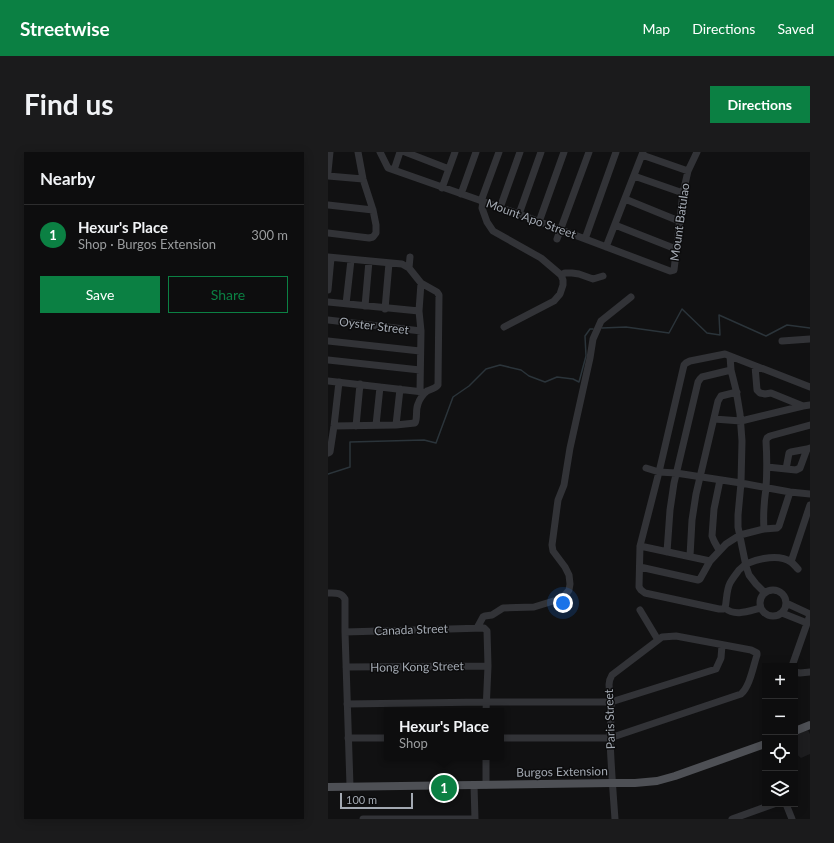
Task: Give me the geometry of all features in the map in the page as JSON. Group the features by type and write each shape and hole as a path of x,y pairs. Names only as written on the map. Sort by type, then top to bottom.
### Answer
{"main road":[{"path":"798,730 810,725"},
{"name":"Burgos Extension","path":"328,786 635,784 657,781 675,776 762,746"}],"street":[{"path":"328,172 330,152"},
{"path":"328,233 369,238 373,237 376,233 374,210 363,179 358,152"},
{"path":"380,152 391,169 400,152"},
{"path":"405,152 449,169"},
{"path":"442,188 455,152"},
{"path":"461,194 476,152"},
{"path":"499,152 482,202 482,208 487,222 493,230 541,258 561,275 563,280 560,294 554,301 504,327"},
{"path":"500,208 520,152"},
{"path":"519,214 541,152"},
{"path":"539,222 564,152"},
{"path":"557,239 589,152"},
{"path":"585,239 616,152"},
{"name":"Mount Batulao","path":"674,270 683,193 688,171 697,152"},
{"path":"606,247 642,154 688,171"},
{"name":"Mount Apo Street","path":"391,169 519,214 670,271 674,270"},
{"path":"328,176 363,179"},
{"path":"634,176 683,193"},
{"path":"625,199 679,221"},
{"path":"328,205 374,210"},
{"path":"614,225 676,249"},
{"path":"409,268 410,257"},
{"path":"328,290 330,258 402,264 409,268 421,283 439,294 438,385 435,388 423,391 328,381"},
{"path":"346,304 351,260"},
{"path":"365,306 369,261"},
{"path":"385,309 389,263"},
{"path":"561,275 565,273 572,273 594,279 602,276"},
{"path":"334,426 396,425 415,423 417,419 416,408 423,391 420,370 421,331 419,311 421,283"},
{"path":"486,708 488,666 487,631 484,628 477,628 483,617 492,615 503,608 534,607 560,600 569,590 569,575 553,551 552,545 558,500 565,478 593,339 601,321 630,297"},
{"path":"328,302 385,309 419,311"},
{"name":"Oyster Street","path":"328,320 421,331"},
{"path":"782,341 810,339"},
{"path":"328,341 420,351"},
{"path":"761,608 740,613 727,610 725,608 719,609 645,593 640,587 640,546 660,472 684,365 686,363 702,358 725,354 810,387"},
{"path":"730,356 731,370 737,392 742,441 738,528 749,575 765,593"},
{"path":"328,360 420,370"},
{"path":"755,366 757,390 760,393 771,393 806,406"},
{"path":"667,552 670,510 674,483 700,379 702,377 731,370"},
{"path":"329,453 339,382"},
{"path":"356,426 360,384"},
{"path":"376,425 380,387"},
{"path":"396,425 400,389"},
{"path":"690,556 692,520 700,477 719,398 721,396 737,392"},
{"path":"714,420 741,421 806,406"},
{"path":"764,529 767,438 810,425"},
{"path":"767,467 796,470 800,468 809,448"},
{"path":"786,469 789,453 809,448"},
{"path":"646,468 660,472 676,473 810,494"},
{"path":"719,550 712,536 714,509 720,480"},
{"path":"640,567 698,580 700,579 710,561 726,544 740,535 764,529 777,528 779,526 790,492"},
{"path":"791,562 810,505"},
{"path":"640,546 710,561"},
{"path":"725,608 730,583 739,570 750,562 768,558 782,559 791,562 798,569"},
{"path":"769,590 782,593 786,599 786,603 785,609 780,615 771,616 763,612 761,608 761,601 765,593 769,590"},
{"path":"328,593 339,593 345,599 350,786"},
{"path":"786,603 810,614 807,622 807,633 793,663"},
{"path":"640,610 658,640"},
{"path":"782,613 807,622"},
{"name":"Canada Street","path":"345,632 477,628"},
{"name":"Paris Street","path":"610,738 741,694 747,686 757,653 676,636 662,636 612,675 608,684 611,702 610,738 615,819"},
{"path":"347,704 611,702 716,669 721,658 722,645"},
{"name":"Hong Kong Street","path":"346,667 488,666"},
{"path":"798,673 810,672"},
{"path":"348,738 384,738"},
{"path":"504,738 610,738"},
{"path":"486,760 486,785"},
{"path":"363,819 475,819 474,785"},
{"path":"732,819 766,807"},
{"path":"787,807 792,819"}],"shaded area":[{"path":"808,730 810,734 810,754 801,758 798,756 798,734"}],"waterway":[{"path":"602,328 626,327 669,333 682,309 707,333 720,335 719,315 766,336 787,325 810,328"},
{"path":"328,474 350,467 350,442 424,440 436,443 453,397 469,386 486,369 500,365 521,370 529,376 545,382 557,377 573,379 579,382 586,356 585,336 590,329 593,329"}],"place":[{"name":"Hexur's Place","path":"444,788"}]}
